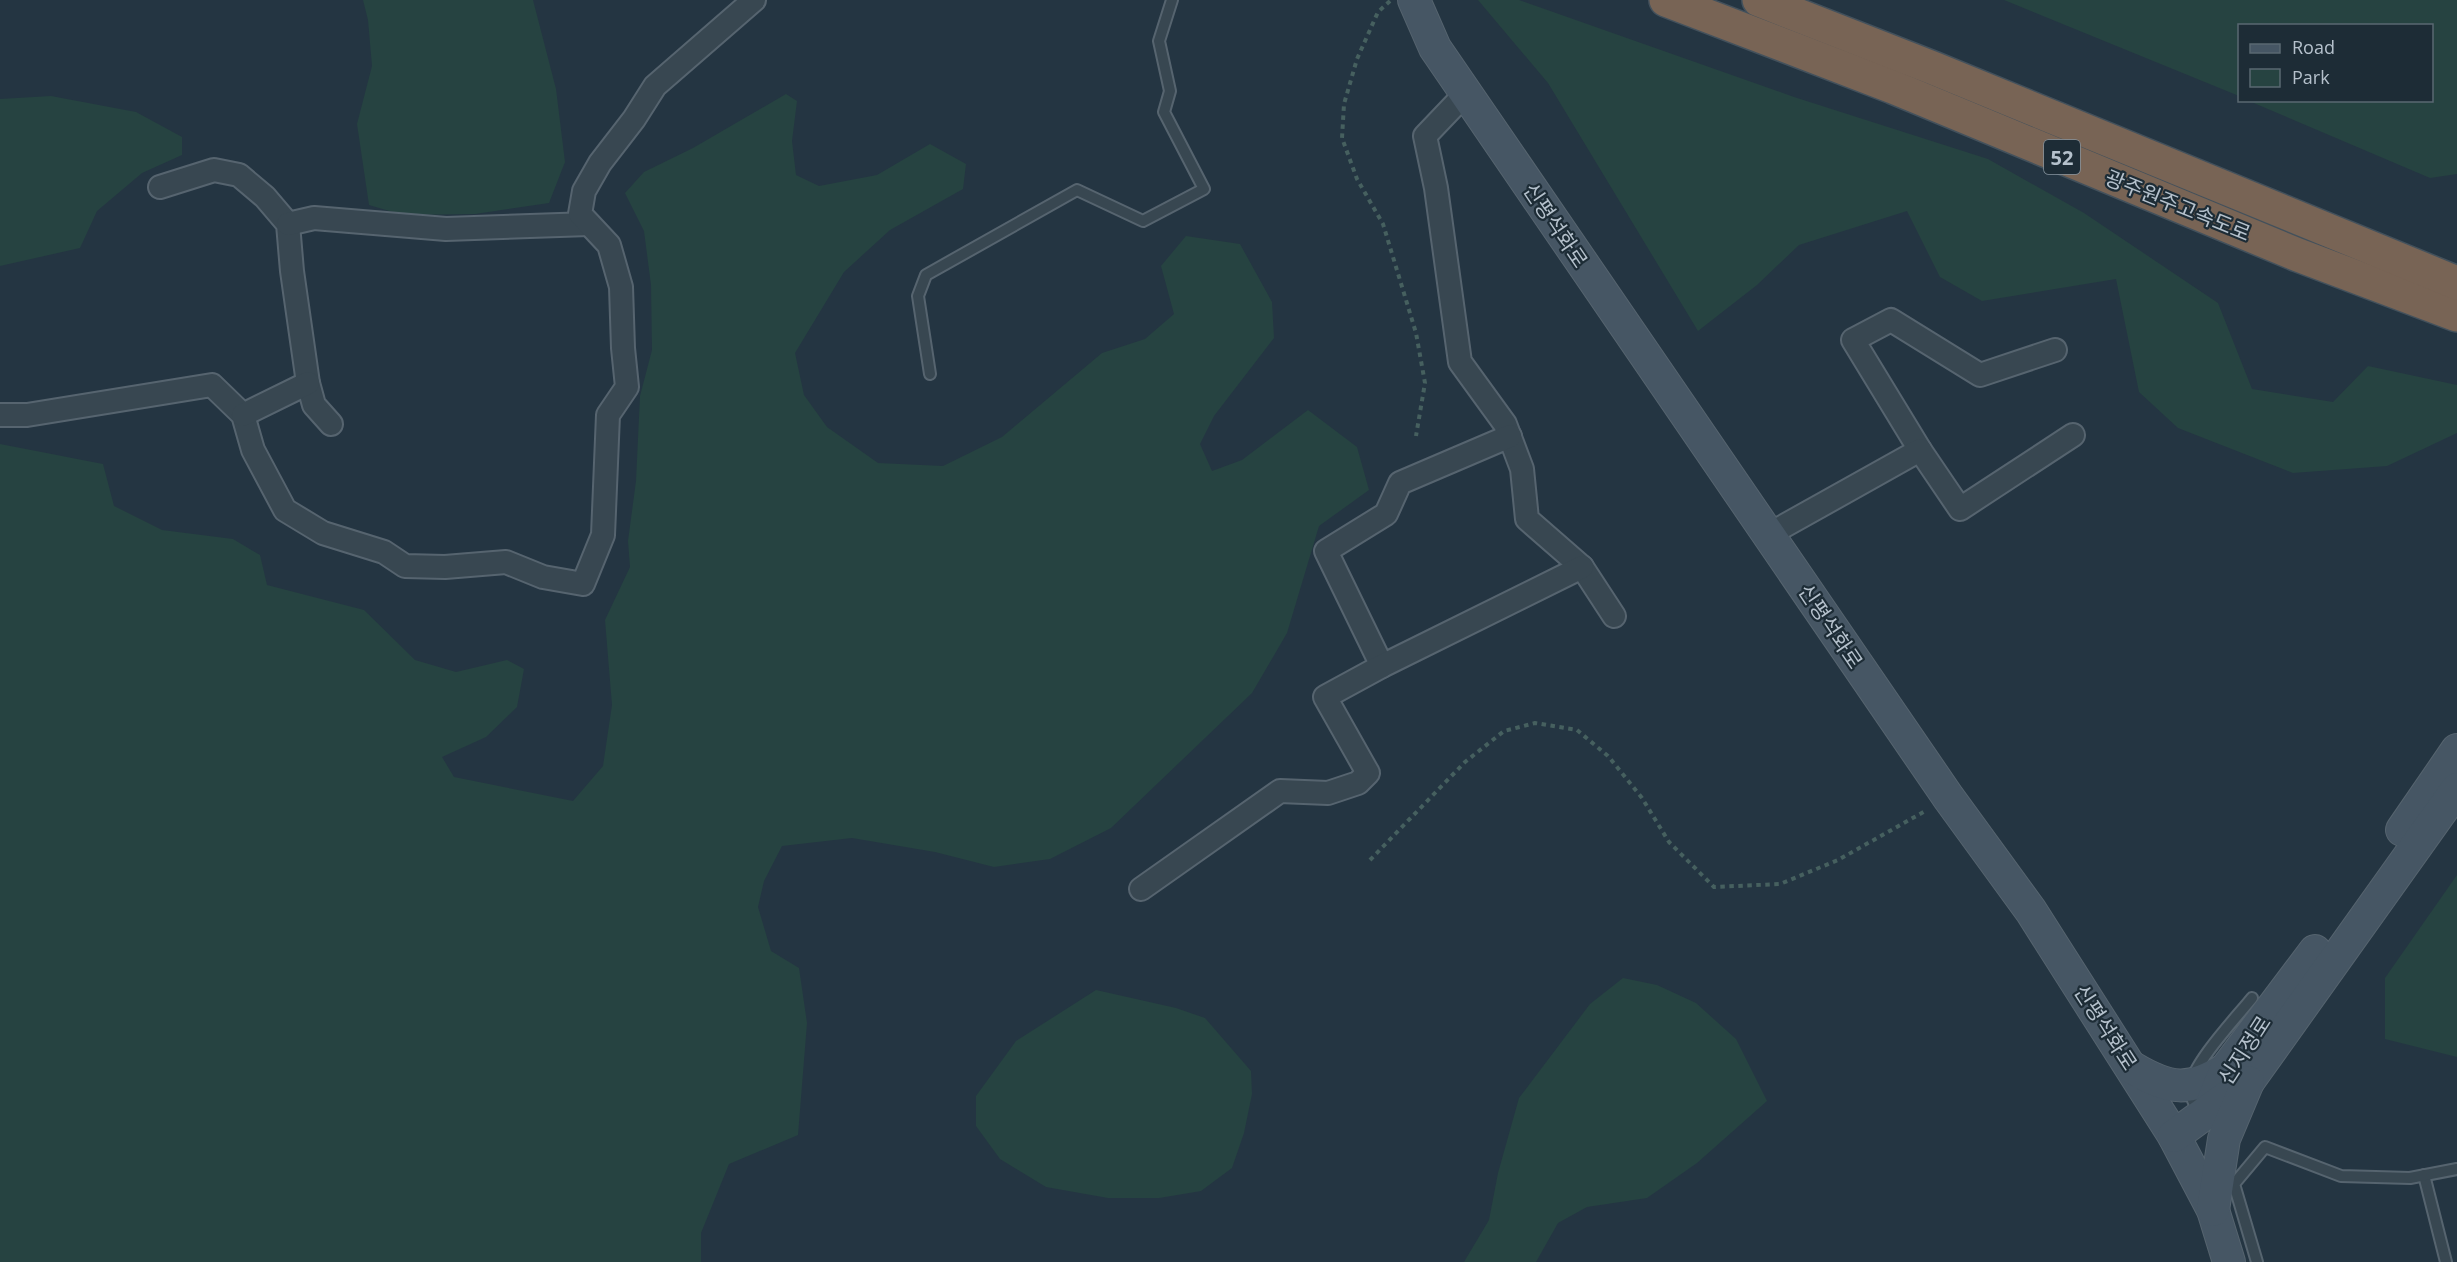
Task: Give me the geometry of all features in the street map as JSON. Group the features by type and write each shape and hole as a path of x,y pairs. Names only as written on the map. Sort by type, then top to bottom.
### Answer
{"highway":[{"name":"광주원주고속도로","path":"1666,0 1893,87 2298,255 2457,315"},
{"name":"광주원주고속도로","path":"1759,0 1944,73 2457,283"}],"main road":[{"name":"신평석화로","path":"1414,0 1436,48 1466,93 1948,798 2031,911 2133,1068 2174,1136 2213,1210 2229,1262"},
{"name":"신지정로","path":"2174,1136 2218,1132 2237,1076 2339,918 2457,750"},
{"name":"신지정로","path":"2237,1076 2457,789"},
{"path":"2133,1068 2155,1081 2180,1087 2218,1132 2213,1210"}],"street":[{"path":"0,415 27,416 212,385 243,416 253,450 285,510 323,533 384,552 405,566 445,567 506,562 543,578 583,584 603,535 608,416 627,387 621,287 609,245 580,214 584,191 600,163 634,119 655,86 754,0"},
{"path":"1466,93 1425,136 1436,188 1460,362 1505,424 1522,469 1527,519 1582,567 1614,616"},
{"path":"160,187 214,170 239,175 265,197 288,224 292,271 308,383 314,405 332,424"},
{"path":"288,224 314,218 446,229 589,224"},
{"path":"2055,350 1980,375 1891,320 1853,340 1920,450 1960,509 2073,435"},
{"path":"243,416 308,383"},
{"path":"1382,666 1326,551 1386,514 1400,483 1510,436"},
{"path":"1768,535 1920,450"},
{"path":"1141,889 1280,791 1328,793 1358,783 1368,773 1325,697 1382,666 1582,567"}],"lane":[{"path":"930,374 918,296 926,275 1077,190 1143,221 1204,189 1164,112 1170,91 1159,41 1172,0"},
{"path":"2252,998 2200,1063 2256,1262"},
{"path":"2218,1132 2341,1176 2410,1178 2457,1169"},
{"path":"2424,1175 2446,1262"}],"path":[{"path":"1391,0 1378,12 1357,59 1344,104 1342,138 1358,179 1383,224 1416,333 1425,383 1416,436"},
{"path":"1370,860 1465,762 1504,731 1535,723 1577,730 1608,756 1642,798 1669,842 1714,887 1780,884 1838,860 1948,798"}],"green space":[{"path":"363,0 533,0 556,89 565,162 549,203 475,214 403,215 369,205 357,124 372,66 368,20"},
{"path":"1478,0 1519,0 1794,97 1988,159 2084,213 2218,303 2252,389 2333,402 2368,366 2457,385 2457,433 2387,466 2293,473 2178,428 2139,392 2116,279 1982,301 1940,277 1907,211 1799,245 1757,285 1698,331 1548,83"},
{"path":"2004,0 2457,0 2457,174 2430,178 2251,102 2433,102 2433,24 2238,24 2238,96"},
{"path":"786,94 797,101 792,141 796,175 819,186 877,175 930,144 966,164 963,189 890,230 844,272 795,353 804,395 827,427 878,463 943,466 1002,437 1102,353 1145,339 1174,314 1161,266 1186,236 1240,244 1272,302 1274,338 1214,416 1200,444 1212,471 1242,460 1308,410 1357,447 1369,490 1319,526 1287,633 1252,693 1111,828 1050,859 994,867 935,852 852,838 782,846 764,881 758,907 771,951 799,968 807,1023 798,1135 729,1164 701,1233 701,1262 0,1262 0,444 103,464 114,506 162,530 233,539 260,555 267,585 364,610 415,660 456,672 507,660 524,669 517,707 486,737 442,757 454,777 573,801 603,766 612,705 605,620 630,567 628,541 636,481 640,396 652,350 651,285 644,231 625,193 644,172 693,148"},
{"path":"51,96 136,112 182,137 182,155 142,173 97,211 80,248 0,266 0,99"},
{"path":"2457,875 2457,1057 2385,1039 2385,978"},
{"path":"1623,978 1657,985 1696,1003 1736,1039 1767,1101 1697,1163 1647,1198 1587,1207 1558,1223 1536,1262 1464,1262 1489,1220 1498,1173 1519,1098 1590,1004"},
{"path":"1096,990 1176,1008 1205,1018 1251,1071 1252,1094 1244,1133 1232,1168 1201,1191 1159,1198 1108,1198 1046,1187 1000,1159 976,1126 976,1096 1016,1041"}]}
